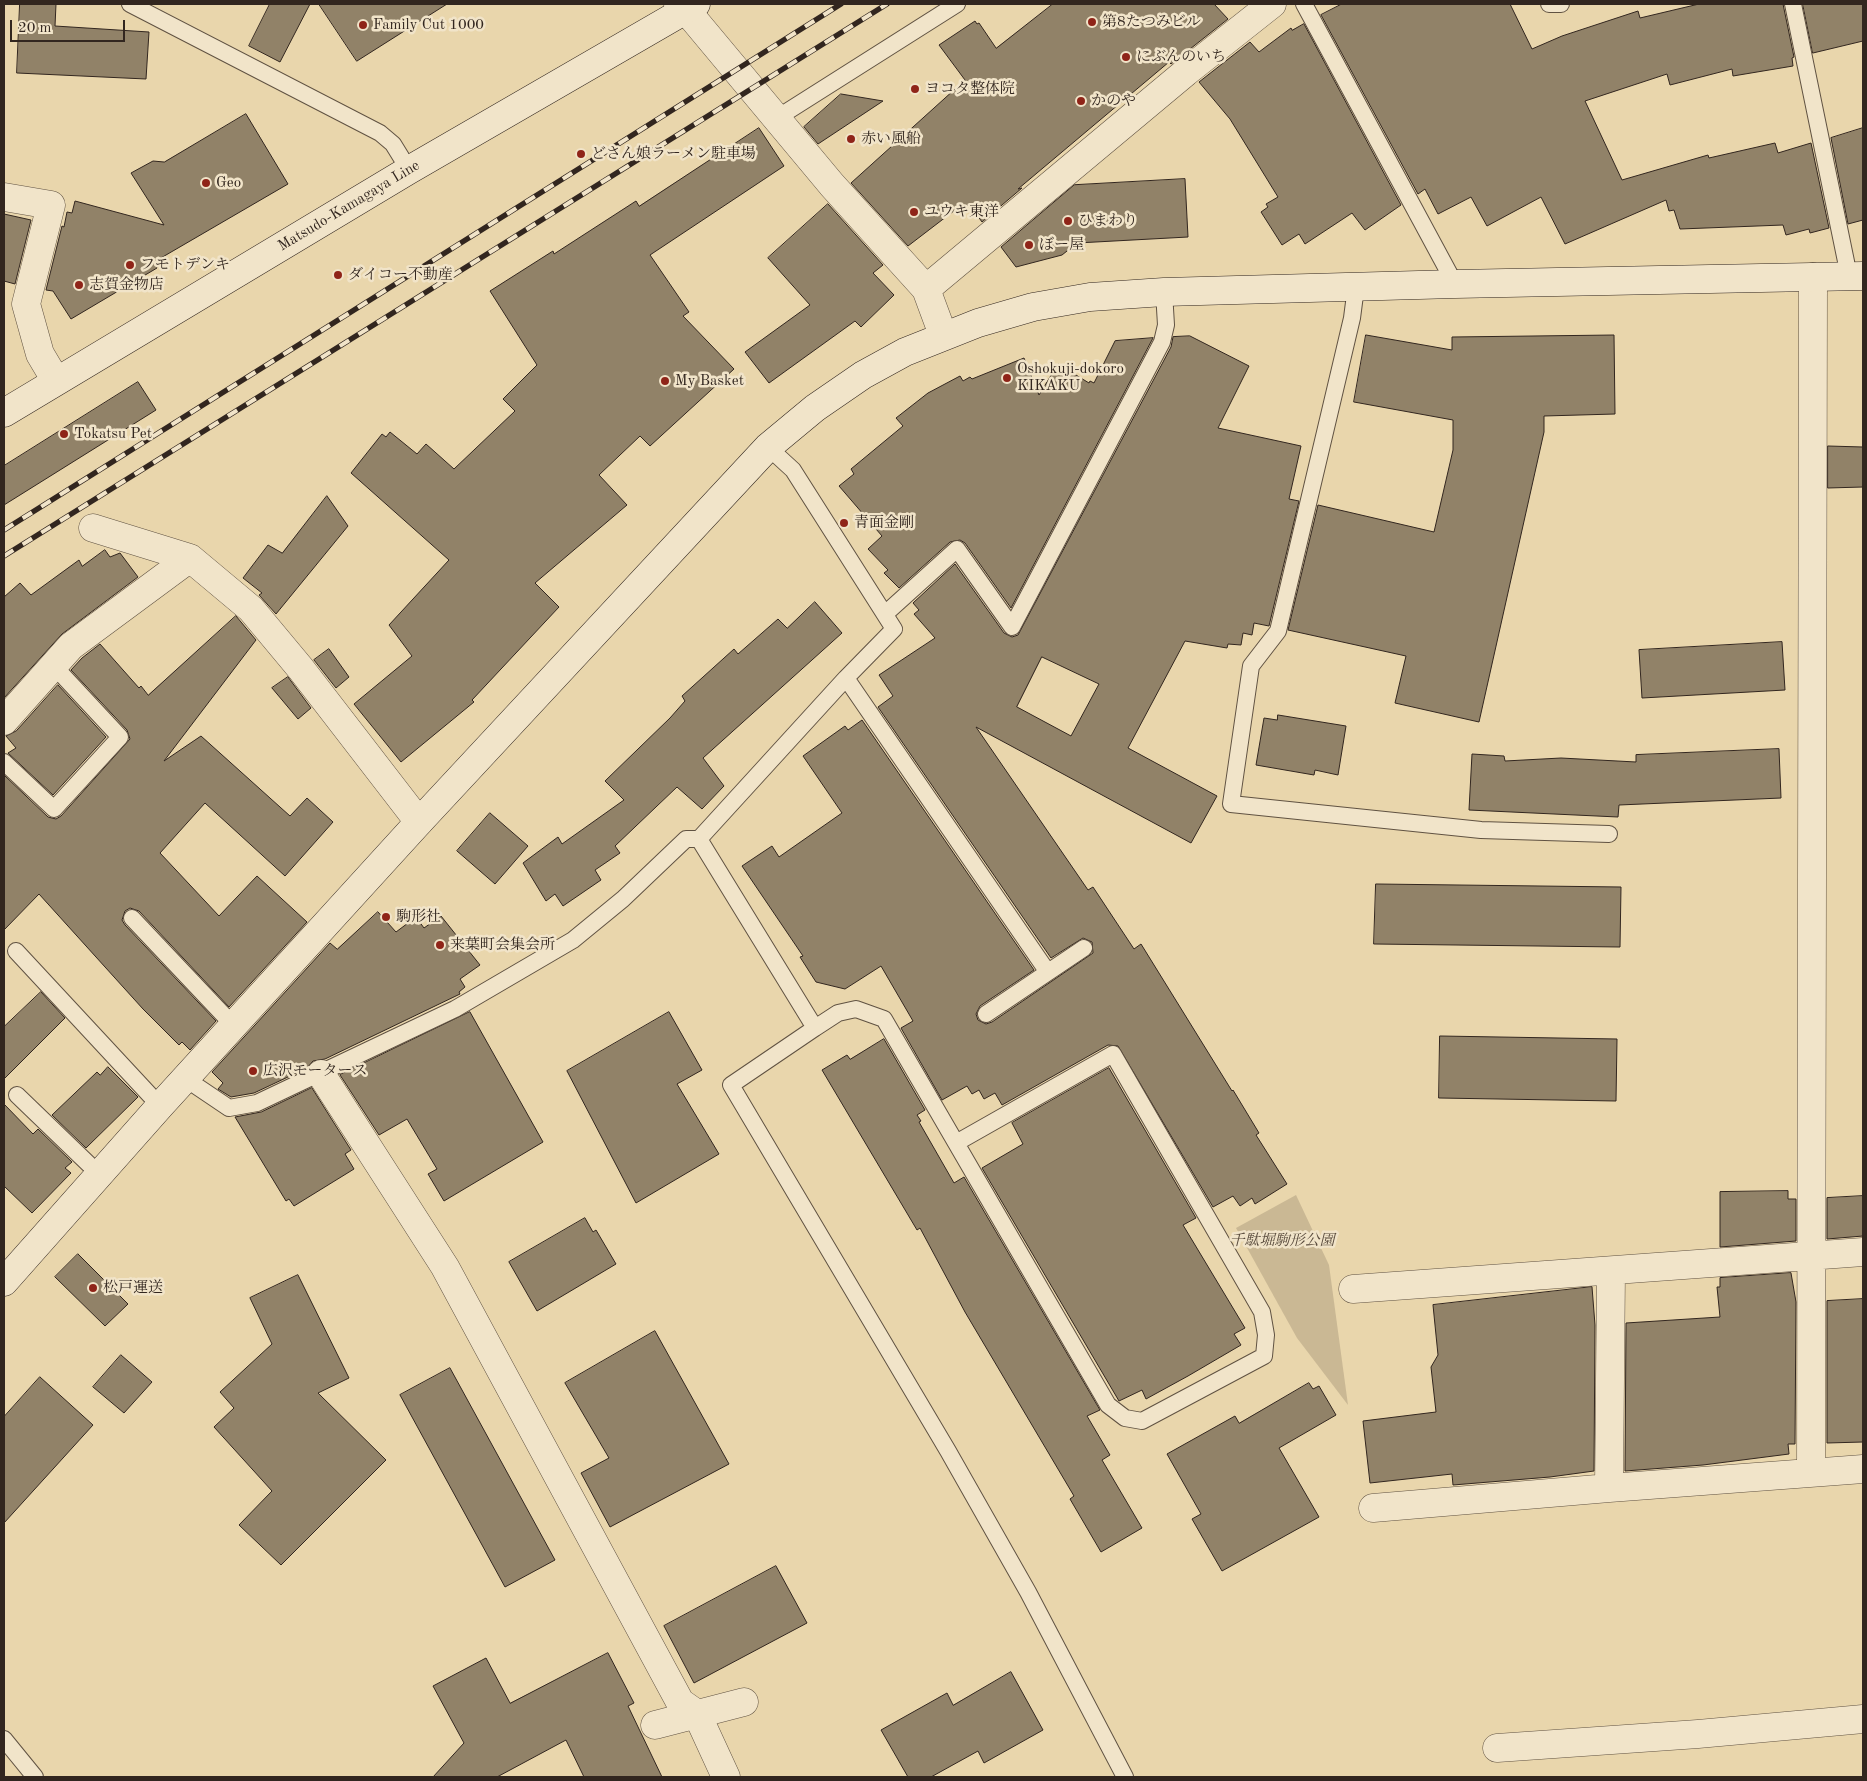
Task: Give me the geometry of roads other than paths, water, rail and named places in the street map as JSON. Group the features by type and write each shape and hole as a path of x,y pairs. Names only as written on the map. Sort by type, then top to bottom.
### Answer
{"street":[{"path":"926,289 1186,72 1272,4"},
{"name":"Matsudo-Kamagaya Line","path":"4,413 687,6"},
{"path":"687,6 832,185 926,289 943,335"},
{"path":"4,197 51,205 26,304 40,354 56,381"},
{"path":"4,1282 160,1106 419,822 768,447 815,408 863,374 943,335 1033,307 1090,297 1164,292 1455,284 1856,276"},
{"path":"1810,1473 1813,277"},
{"path":"93,528 190,558 251,609 301,669 419,822"},
{"path":"4,721 71,646 190,558"},
{"path":"321,1074 445,1267 680,1702 697,1714 726,1777"},
{"path":"1353,1289 1863,1252"},
{"path":"1609,1488 1611,1271"},
{"path":"1373,1508 1863,1469"},
{"path":"655,1725 744,1702"},
{"path":"1496,1748 1698,1734 1863,1719"}],"lane":[{"path":"130,4 380,133 393,144 409,170"},
{"path":"774,113 957,4"},
{"path":"1304,4 1455,284"},
{"path":"1549,4 1562,4"},
{"path":"1793,4 1856,276"},
{"path":"1356,287 1352,318 1278,631 1251,666 1231,804 1481,830 1609,834"},
{"path":"885,614 957,549 1012,627 1162,342 1166,325 1164,292"},
{"path":"186,1079 229,1108 257,1103 455,1009 573,940 623,899 686,839 700,838 846,678 894,629 793,470 768,447"},
{"path":"4,762 54,809 120,737 54,666"},
{"path":"846,678 1047,971"},
{"path":"700,838 816,1028"},
{"path":"132,918 234,1026"},
{"path":"986,1014 1047,971 1084,948"},
{"path":"16,951 160,1106"},
{"path":"956,1143 1113,1054 1262,1312 1266,1335 1264,1356 1142,1421 1125,1418 1108,1405 884,1019 856,1009 838,1013 731,1085 948,1451 1028,1592 1125,1777"},
{"path":"17,1095 100,1175"},
{"path":"4,1738 36,1777"}],"railway":[{"path":"4,530 841,4"},
{"path":"4,556 887,4"}],"place":[{"name":"第8たつみビル","path":"1092,22"},
{"name":"Family Cut 1000","path":"363,25"},
{"name":"にぶんのいち","path":"1126,57"},
{"name":"ヨコタ整体院","path":"915,89"},
{"name":"かのや","path":"1081,101"},
{"name":"赤い風船","path":"851,139"},
{"name":"どさん娘ラーメン駐車場","path":"581,154"},
{"name":"Geo","path":"206,183"},
{"name":"ユウキ東洋","path":"914,212"},
{"name":"ひまわり","path":"1068,221"},
{"name":"ぼー屋","path":"1029,245"},
{"name":"フモトデンキ","path":"130,265"},
{"name":"ダイコー不動産","path":"338,275"},
{"name":"志賀金物店","path":"79,285"},
{"name":"Oshokuji-dokoro KIKAKU","path":"1007,378"},
{"name":"My Basket","path":"665,381"},
{"name":"Tokatsu Pet","path":"64,434"},
{"name":"青面金剛","path":"844,523"},
{"name":"駒形社","path":"386,917"},
{"name":"来葉町会集会所","path":"440,945"},
{"name":"広沢モータース","path":"253,1071"},
{"name":"松戸運送","path":"93,1288"}],"park label":[{"name":"千駄堀駒形公園","path":"1282,1241"}]}
